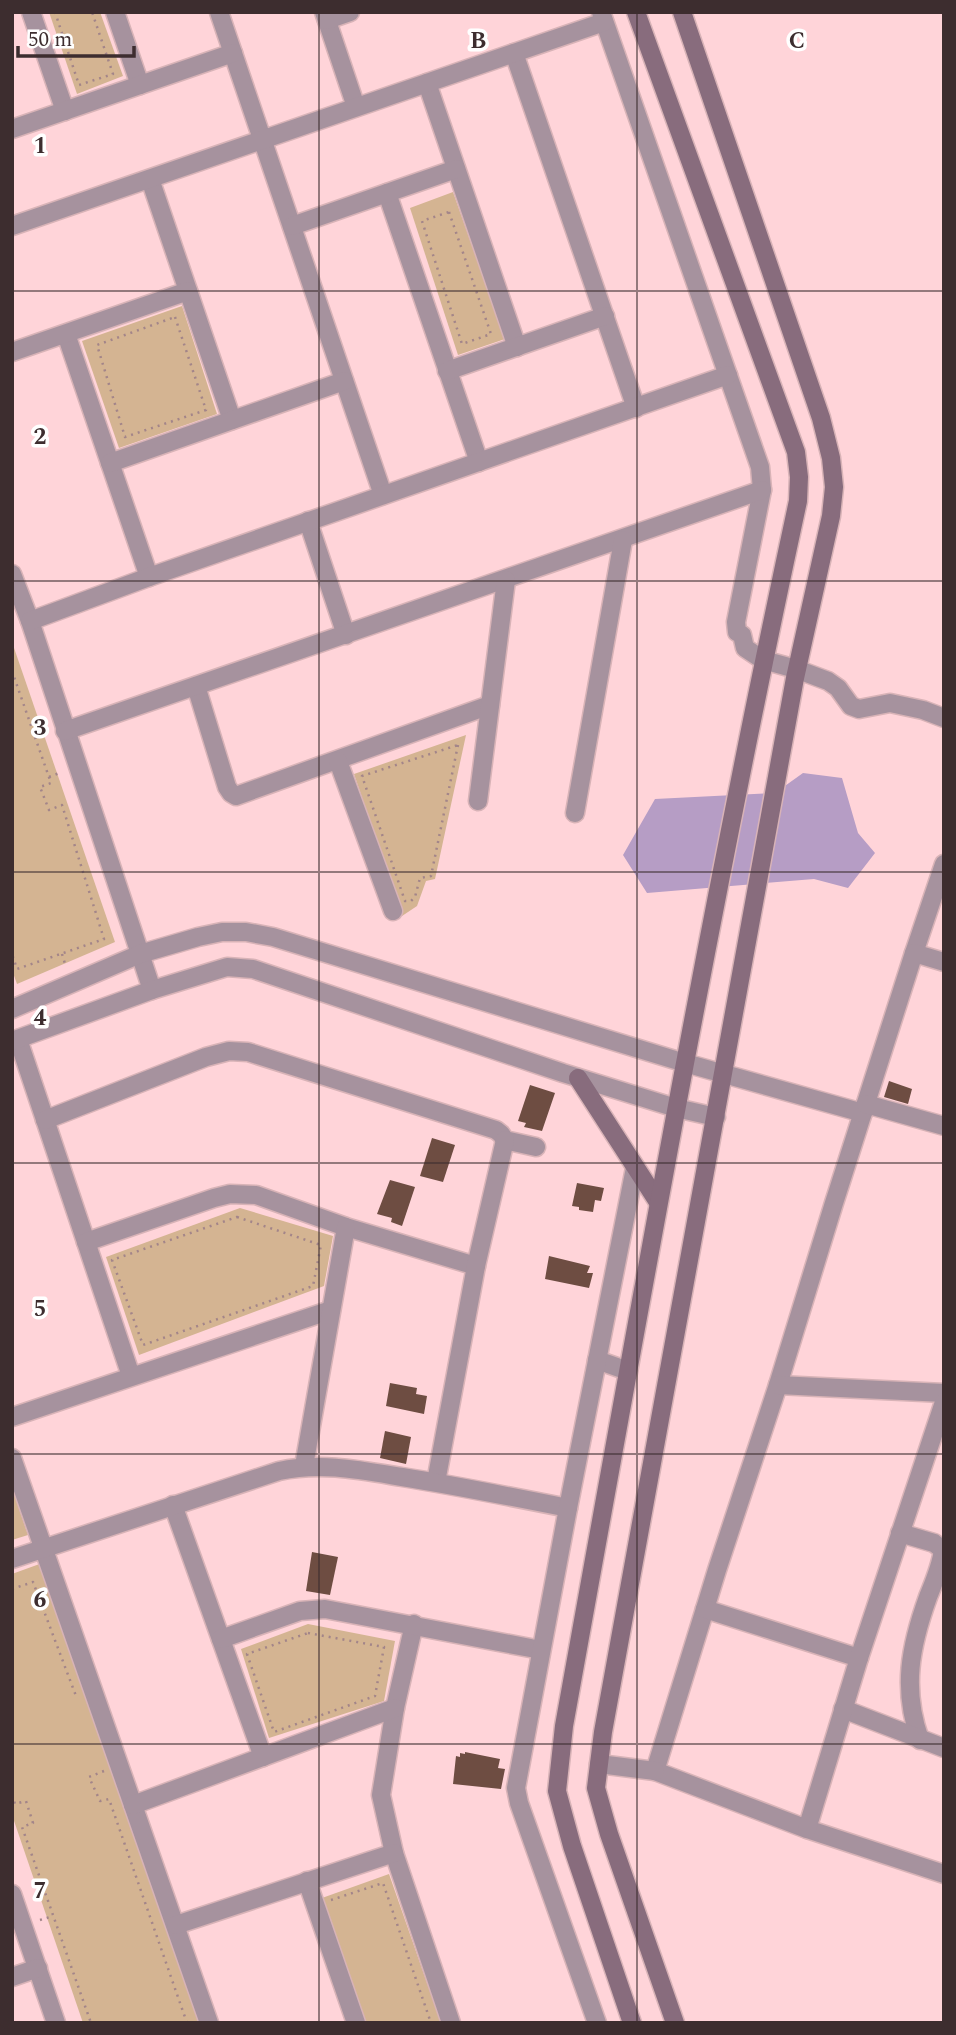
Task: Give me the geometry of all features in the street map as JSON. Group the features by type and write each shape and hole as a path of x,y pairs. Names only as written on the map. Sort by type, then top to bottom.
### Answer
{"street":[{"path":"31,12 65,111"},
{"path":"115,12 140,85"},
{"path":"219,12 383,495"},
{"path":"350,12 325,16 356,107"},
{"path":"632,2023 572,1846 557,1791 564,1726 658,1202 763,660 798,501 799,477 796,452 636,12"},
{"path":"676,2023 609,1834 596,1788 603,1732 796,669 831,516 834,486 831,458 821,418 682,12"},
{"path":"12,226 427,83 602,17 760,467 762,490 736,628 742,635 746,648 763,660 828,681 838,688 851,706 867,708 890,703 944,718"},
{"path":"514,52 636,408"},
{"path":"12,130 233,53"},
{"path":"427,83 517,347"},
{"path":"292,226 456,169"},
{"path":"150,179 232,420"},
{"path":"387,193 479,462"},
{"path":"12,352 188,291"},
{"path":"447,371 605,316"},
{"path":"66,334 149,576"},
{"path":"30,621 149,576 728,375"},
{"path":"110,463 344,382"},
{"path":"65,731 762,490"},
{"path":"308,522 346,635"},
{"path":"575,813 623,540"},
{"path":"12,574 152,990"},
{"path":"478,801 506,580"},
{"path":"197,686 227,787 236,796 491,705"},
{"path":"338,761 393,911"},
{"path":"655,1771 914,953 936,915 944,864"},
{"path":"12,1009 140,954 222,932 246,932 273,937 724,1074 944,1126"},
{"path":"914,953 944,962"},
{"path":"131,1376 45,1120 15,1040 152,990 227,967 253,969 578,1077 676,1108 716,1117"},
{"path":"45,1120 206,1057 229,1051 248,1052 496,1130 505,1140 536,1147"},
{"path":"578,1077 658,1202"},
{"path":"436,1482 476,1266 505,1140"},
{"path":"597,2023 519,1804 518,1777 635,1168"},
{"path":"86,1242 214,1198 243,1193 476,1266"},
{"path":"304,1466 346,1227"},
{"path":"12,1417 331,1310"},
{"path":"597,1360 628,1371"},
{"path":"779,1385 944,1393"},
{"path":"807,1829 900,1533 935,1456 944,1402"},
{"path":"12,1458 209,2023"},
{"path":"12,1559 279,1471 304,1466 330,1466 436,1482 568,1508"},
{"path":"173,1506 263,1757"},
{"path":"900,1533 934,1543 943,1550 911,1655 909,1678 912,1718 920,1740"},
{"path":"221,1639 310,1608 414,1624 541,1650"},
{"path":"705,1609 859,1658"},
{"path":"414,1624 394,1709 382,1795 394,1853 451,2023"},
{"path":"133,1805 394,1709"},
{"path":"843,1709 944,1748"},
{"path":"599,1764 655,1771 807,1829 944,1874"},
{"path":"176,1925 394,1853"},
{"path":"307,1881 356,2023"},
{"path":"12,1894 56,2023"},
{"path":"12,1977 37,1968"}],"path":[{"path":"55,12 79,85 113,74 92,12"},
{"path":"449,212 491,334 462,344 422,221 449,212"},
{"path":"175,317 206,410 125,437 97,345 175,317"},
{"path":"12,671 51,783 40,787 49,810 62,805 104,939 18,969 12,954"},
{"path":"458,745 431,876 420,878 415,897 411,901 405,901 362,776 458,745"},
{"path":"237,1217 321,1245 313,1286 143,1345 112,1260 237,1217"},
{"path":"12,1589 33,1582 76,1695"},
{"path":"308,1633 384,1647 375,1696 274,1732 247,1654 308,1633"},
{"path":"104,1771 89,1777 100,1801 109,1799 187,2023"},
{"path":"12,1795 15,1804 26,1801 33,1824 22,1827 91,2023"},
{"path":"335,1911 331,1899 383,1883 431,2023"}],"shaded area":[{"path":"49,12 100,12 123,76 77,94"},
{"path":"453,192 505,339 458,355 410,208"},
{"path":"182,306 217,414 119,448 82,341"},
{"path":"12,642 115,942 17,984 12,970"},
{"path":"466,735 435,879 426,881 417,906 402,916 354,774"},
{"path":"803,773 842,778 858,833 875,853 848,888 814,879 647,893 623,855 655,799 775,793"},
{"path":"240,1208 333,1236 324,1286 139,1355 106,1257"},
{"path":"12,1488 28,1535 12,1540"},
{"path":"45,1562 199,2023 83,2023 12,1815 12,1574"},
{"path":"308,1624 395,1641 384,1701 269,1738 241,1649"},
{"path":"389,1874 441,2023 364,2023 322,1898"}],"building":[{"path":"889,1081 912,1089 908,1104 884,1097"},
{"path":"530,1085 555,1093 542,1131 524,1127 526,1123 518,1121"},
{"path":"432,1138 455,1145 443,1182 420,1176"},
{"path":"390,1180 415,1187 402,1226 391,1222 392,1218 377,1214"},
{"path":"577,1183 604,1188 601,1201 595,1200 593,1212 572,1206"},
{"path":"549,1256 590,1266 587,1273 593,1273 589,1288 545,1279"},
{"path":"390,1383 417,1388 416,1394 427,1396 424,1414 386,1406"},
{"path":"385,1431 411,1437 406,1464 380,1458"},
{"path":"312,1552 338,1557 330,1595 306,1591"},
{"path":"460,1753 500,1759 498,1768 505,1769 501,1789 453,1784 456,1756 460,1757"}]}
